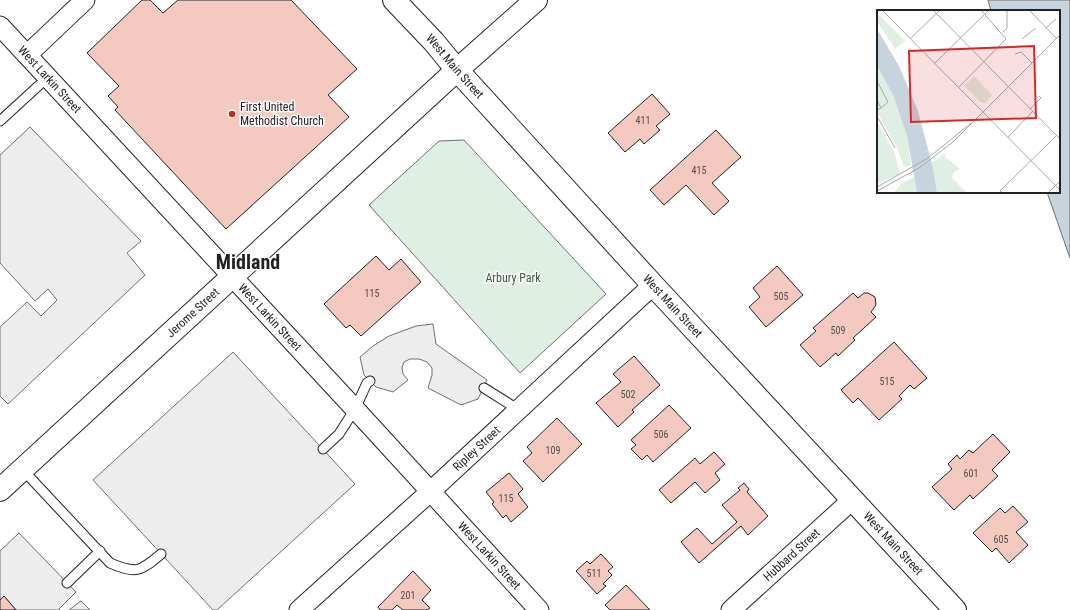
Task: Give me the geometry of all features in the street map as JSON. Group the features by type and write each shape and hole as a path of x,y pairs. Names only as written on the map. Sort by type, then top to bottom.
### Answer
{"main road":[{"name":"West Main Street","path":"394,0 434,42 457,70 653,285 955,610"},
{"name":"Jerome Street","path":"0,490 457,70 536,0"}],"street":[{"path":"27,55 85,0"},
{"name":"West Larkin Street","path":"0,26 233,276 540,610"},
{"name":"Ripley Street","path":"299,610 430,492 653,285"},
{"name":"Hubbard Street","path":"731,610 852,500"}],"lane":[{"path":"0,121 48,77"},
{"path":"323,449 339,434 370,381"},
{"path":"484,388 519,410"},
{"path":"23,470 110,562 122,568 134,571 146,567 161,554"},
{"path":"67,583 100,551"}],"green space":[{"name":"Arbury Park","path":"464,140 606,294 520,373 369,205 439,141"}],"shaded area":[{"path":"988,0 1070,0 1070,258 1047,193 1060,193 1060,10 991,10"},
{"path":"30,127 141,241 127,253 145,275 8,404 0,396 0,327 27,302 41,316 57,300 48,289 35,301 0,263 0,155"},
{"path":"433,324 436,344 487,380 478,399 461,405 428,388 432,375 432,368 427,362 419,359 410,359 404,362 402,368 403,374 408,380 393,392 376,387 364,375 360,357 373,346 389,336 416,326"},
{"path":"233,352 355,484 217,610 213,610 93,480"},
{"path":"19,533 76,592 59,609 60,610 16,610 4,596 0,600 0,551"},
{"path":"81,601 90,610 69,610"}],"building":[{"name":"First United Methodist Church","path":"142,0 150,0 163,13 178,0 291,0 357,69 328,95 349,117 226,229 115,110 118,107 108,96 119,86 87,53"},
{"path":"652,94 670,114 656,126 660,130 644,144 640,139 625,152 608,133"},
{"path":"716,130 741,157 712,183 729,201 714,215 686,185 664,205 650,190"},
{"path":"376,256 389,270 401,259 421,282 361,336 350,325 346,328 324,304"},
{"path":"777,266 803,295 766,327 749,307 760,297 753,288"},
{"path":"853,293 858,298 864,293 868,293 875,297 876,305 871,312 876,317 853,338 855,340 838,356 836,353 820,367 800,345 816,331 813,328"},
{"path":"894,342 927,378 914,389 910,385 899,396 902,399 879,420 858,398 853,403 841,390"},
{"path":"634,356 660,385 632,410 634,412 618,427 596,403 621,382 613,374"},
{"path":"669,405 691,428 653,462 647,455 642,460 631,449 636,445 631,440"},
{"path":"557,418 582,444 543,482 523,461 532,453 527,447"},
{"path":"993,434 1010,452 992,470 998,476 973,499 970,495 954,510 932,487 952,469 948,464 957,455 960,459 969,450 973,453"},
{"path":"714,452 725,464 715,473 720,480 705,493 695,482 671,503 659,490 695,458 700,464"},
{"path":"509,473 523,489 518,494 528,507 511,522 506,515 503,518 492,504 494,502 486,492"},
{"path":"744,483 749,489 747,492 768,516 748,535 741,526 699,563 681,542 697,528 712,544 737,522 722,505 740,490 738,488"},
{"path":"1013,506 1028,522 1016,532 1028,545 1009,563 996,548 992,552 973,533 1000,508 1005,513"},
{"path":"601,554 613,567 608,571 612,575 603,584 606,586 597,594 576,571 587,561 590,564"},
{"path":"413,571 431,590 422,600 430,608 427,610 403,610 397,605 392,610 380,610 378,607"},
{"path":"626,585 650,610 610,610 605,605"},
{"path":"4,596 16,610 0,610 0,600"}],"place":[{"name":"First United Methodist Church","path":"232,114"}],"district":[{"name":"Midland","path":"248,262"}]}
